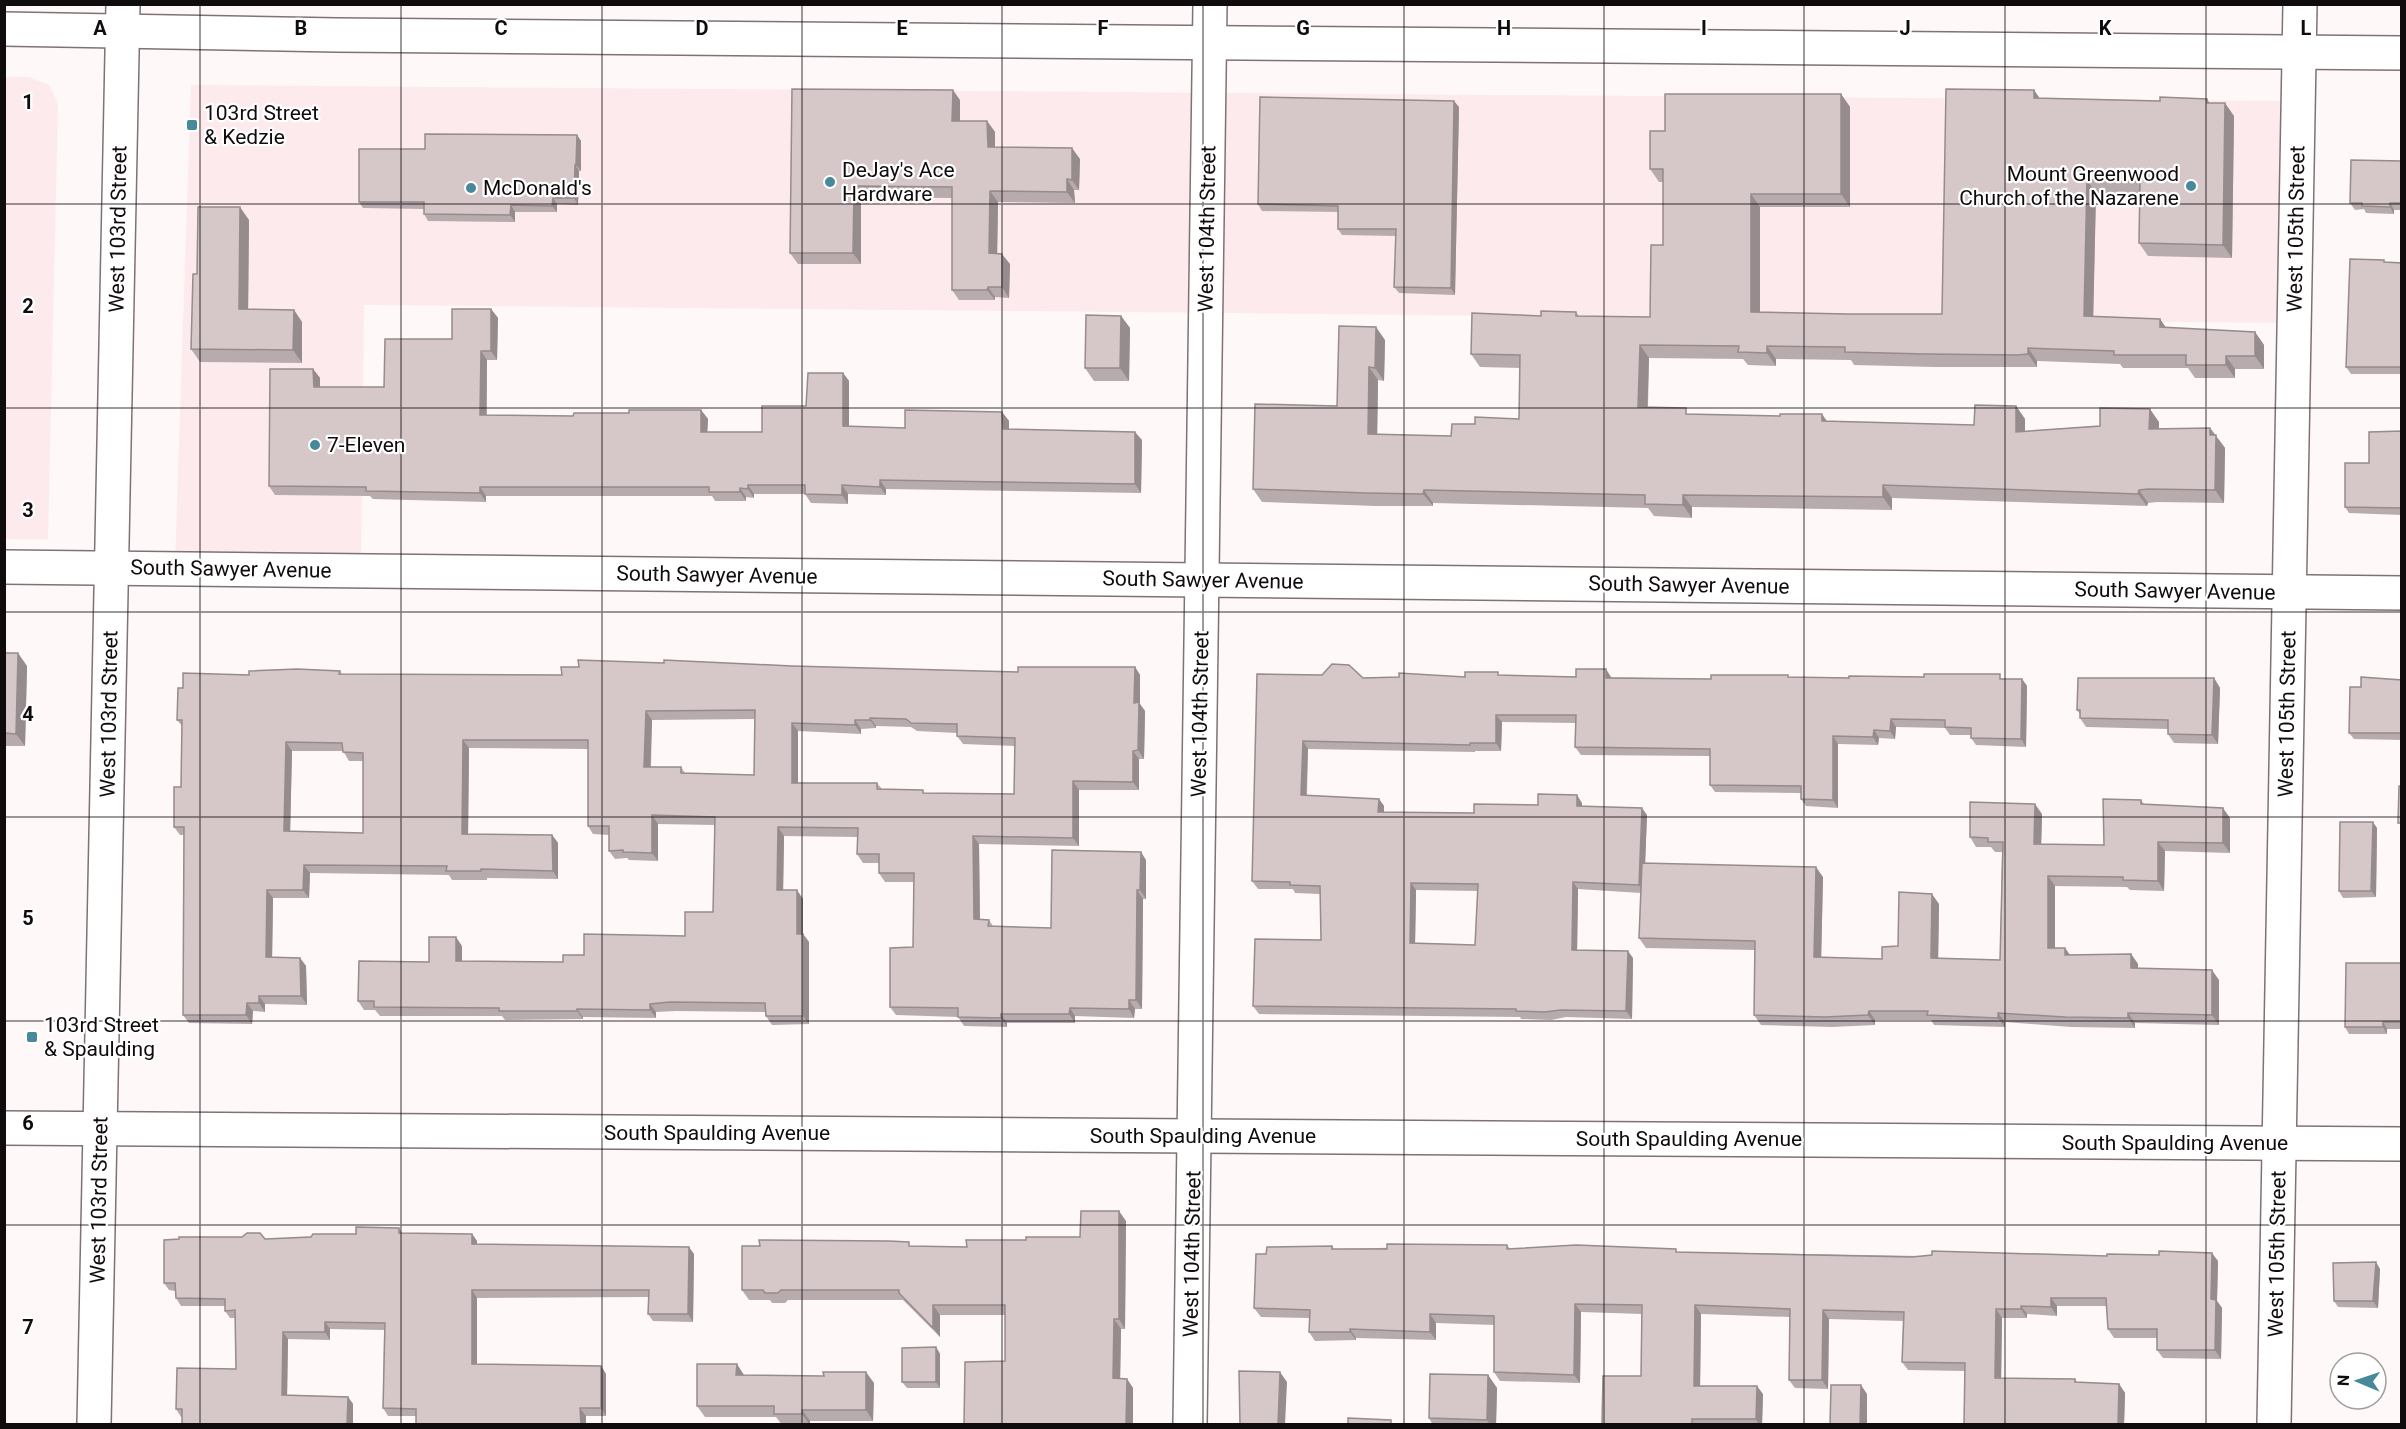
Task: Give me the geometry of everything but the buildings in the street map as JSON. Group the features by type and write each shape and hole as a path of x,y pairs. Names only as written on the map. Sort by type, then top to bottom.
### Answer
{"street":[{"name":"West 104th Street","path":"1190,1425 1210,4"},
{"name":"West 105th Street","path":"2274,1425 2300,4"},
{"path":"4,29 123,17 308,35 2402,53"},
{"name":"West 103rd Street","path":"94,1425 123,17"},
{"name":"South Sawyer Avenue","path":"4,567 2402,593"},
{"name":"South Spaulding Avenue","path":"4,1128 2402,1144"}],"shaded area":[{"path":"5,77 29,77 49,85 58,104 48,539 5,539"},
{"path":"191,85 2299,101 2292,323 364,305 361,569 175,564"}],"place":[{"name":"103rd Street & Kedzie","path":"192,125"},
{"name":"DeJay's Ace Hardware","path":"830,182"},
{"name":"Mount Greenwood Church of the Nazarene","path":"2191,186"},
{"name":"McDonald's","path":"471,188"},
{"name":"7-Eleven","path":"315,445"},
{"name":"103rd Street & Spaulding","path":"32,1037"}]}
